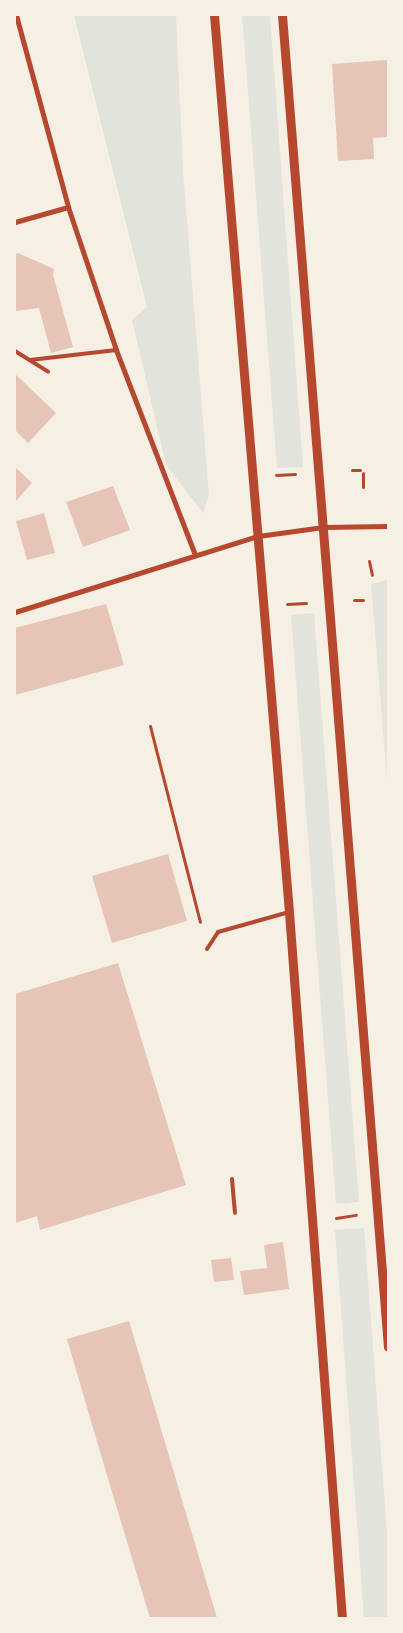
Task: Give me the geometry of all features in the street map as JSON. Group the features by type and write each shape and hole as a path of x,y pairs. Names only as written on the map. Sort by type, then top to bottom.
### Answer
{"street":[{"path":"16,15 68,207 116,350 195,555"},
{"path":"214,15 290,912 342,1618"},
{"path":"282,15 388,1347"},
{"path":"15,222 68,207"},
{"path":"15,612 144,574 195,555 258,536 323,527 388,526"}],"lane":[{"path":"30,360 116,350"},
{"path":"15,351 48,372"},
{"path":"207,949 218,932 290,912"},
{"path":"232,1179 236,1213"}],"path":[{"path":"352,470 362,472 363,486"},
{"path":"275,475 303,473"},
{"path":"369,560 372,575"},
{"path":"354,600 364,600"},
{"path":"284,604 311,603"},
{"path":"150,726 207,949"},
{"path":"336,1218 361,1214"}],"shaded area":[{"path":"74,15 176,15 183,171 209,495 203,513 166,465 132,320 147,307"},
{"path":"242,15 270,15 303,467 277,468"},
{"path":"388,580 388,792 371,584"},
{"path":"314,613 359,1202 336,1204 291,615"},
{"path":"364,1228 388,1546 388,1618 364,1618 335,1230"}],"building":[{"path":"388,60 388,137 373,138 374,159 338,161 332,64"},
{"path":"18,253 54,269 53,275 73,347 51,353 39,308 15,311 15,254"},
{"path":"15,374 56,413 28,443 15,430"},
{"path":"15,467 32,483 15,502"},
{"path":"113,486 130,530 83,547 66,502"},
{"path":"44,513 55,553 27,560 16,521"},
{"path":"106,604 124,665 15,695 15,628"},
{"path":"168,854 187,921 112,943 92,876"},
{"path":"118,963 186,1185 40,1230 37,1216 15,1223 15,994"},
{"path":"283,1242 289,1289 244,1295 240,1271 267,1268 264,1245"},
{"path":"231,1258 234,1280 214,1282 211,1260"},
{"path":"129,1321 217,1618 150,1618 106,1472 67,1339"}]}
